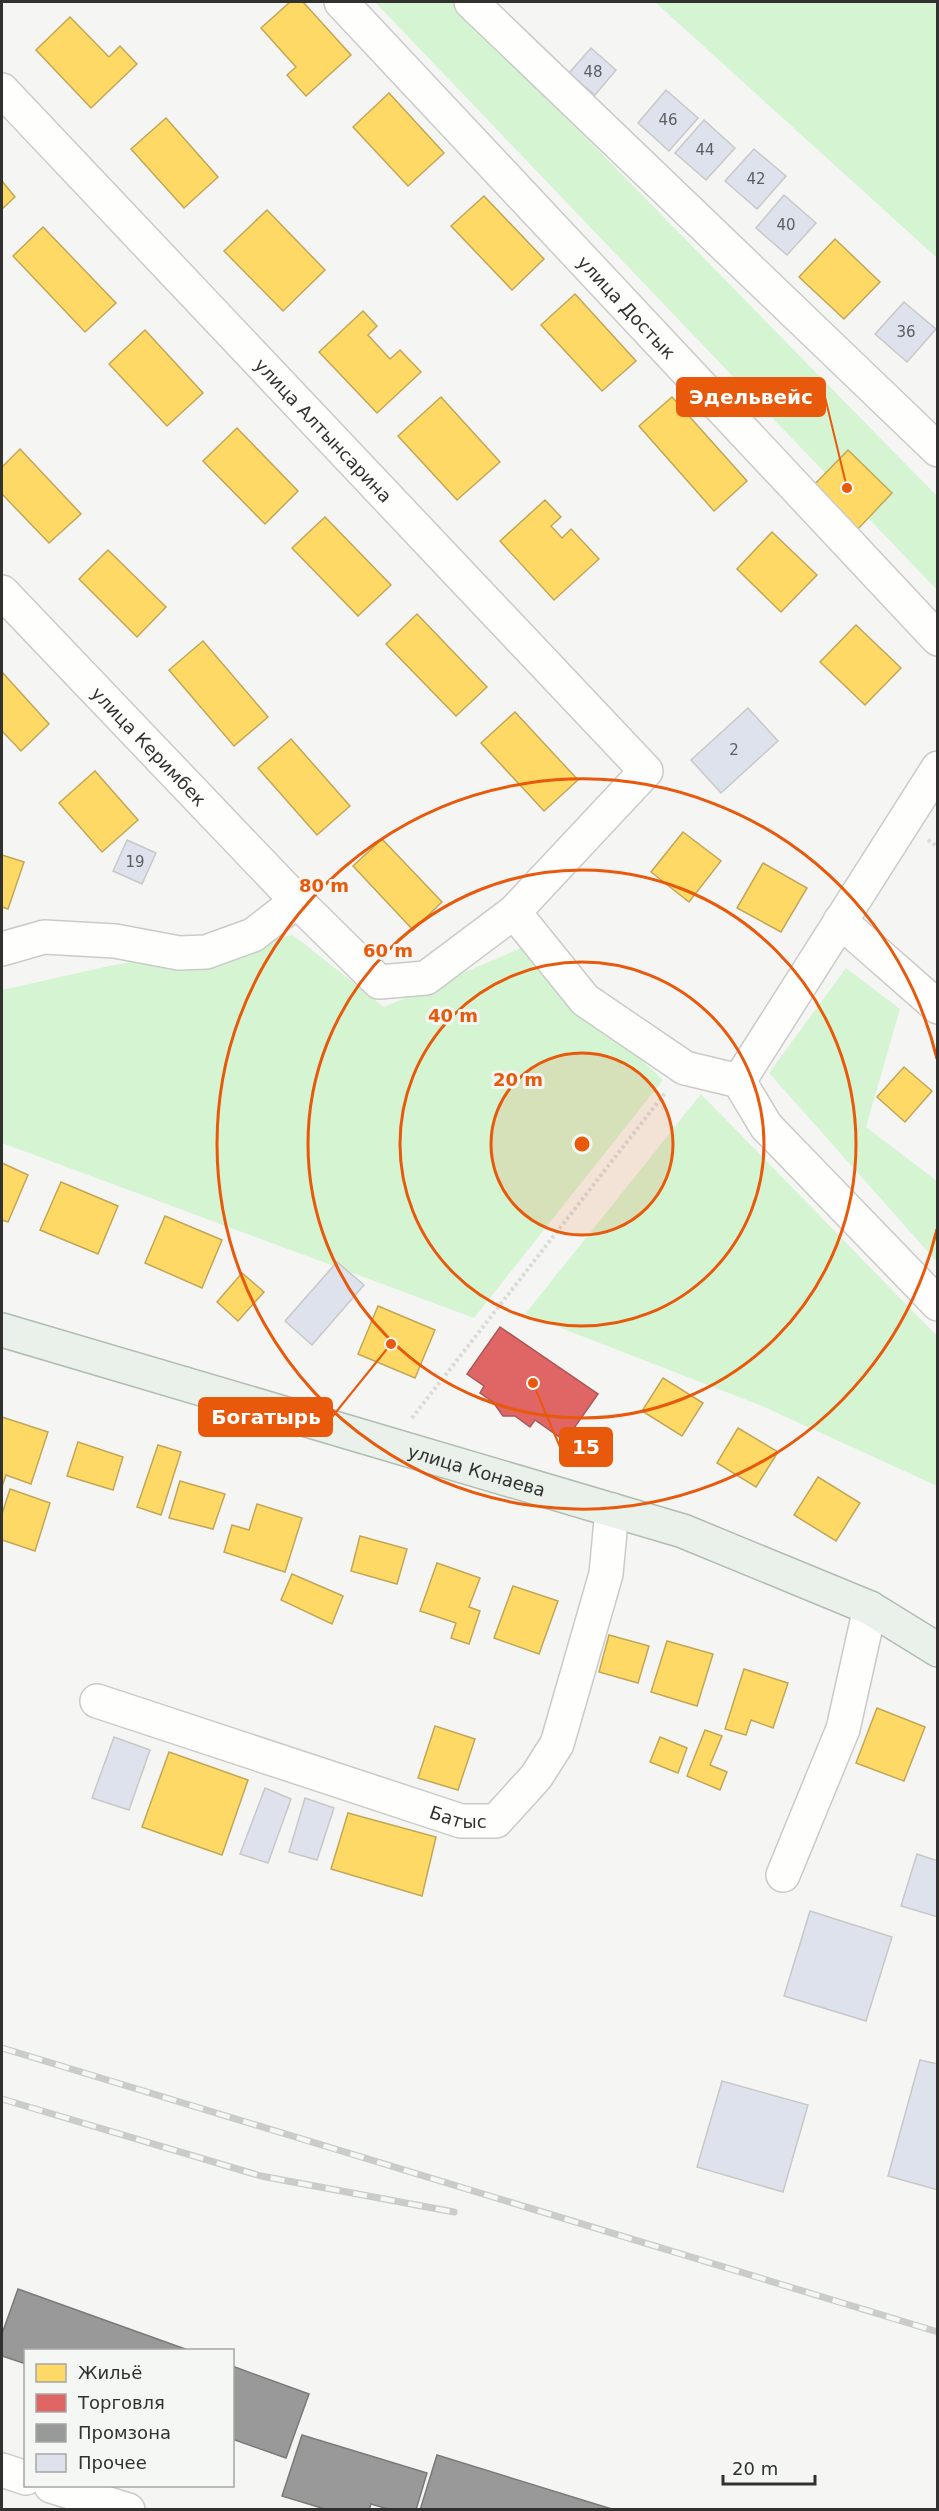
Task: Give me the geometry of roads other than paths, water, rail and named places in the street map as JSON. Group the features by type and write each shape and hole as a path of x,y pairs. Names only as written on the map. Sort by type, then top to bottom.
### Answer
{"main road":[{"name":"улица Конаева","path":"2,1330 683,1532 870,1608 938,1650"}],"street":[{"name":"улица Достык","path":"341,2 938,639"},
{"path":"471,2 938,450"},
{"name":"улица Алтынсарина","path":"2,90 646,771"},
{"name":"улица Керимбек","path":"2,592 297,901 379,982 426,978 514,912 646,771"},
{"path":"739,1081 938,768"},
{"path":"2,949 44,937 115,941 179,953 206,952 253,934 297,901"},
{"path":"514,912 585,1000 685,1068 739,1081 766,1126 938,1304"},
{"path":"840,921 938,1007"},
{"name":"Батыс","path":"97,1701 461,1821 496,1821 536,1777 557,1744 606,1574 612,1510"},
{"path":"783,1875 843,1729 870,1608"},
{"path":"2,2470 24,2477"},
{"path":"54,2487 128,2510"}],"railway":[{"path":"2,2048 938,2332"},
{"path":"2,2099 261,2176 454,2212"}],"place":[{"name":"Эдельвейс","path":"847,488"},
{"name":"Богатырь","path":"391,1344"},
{"name":"15","path":"533,1383"}]}
